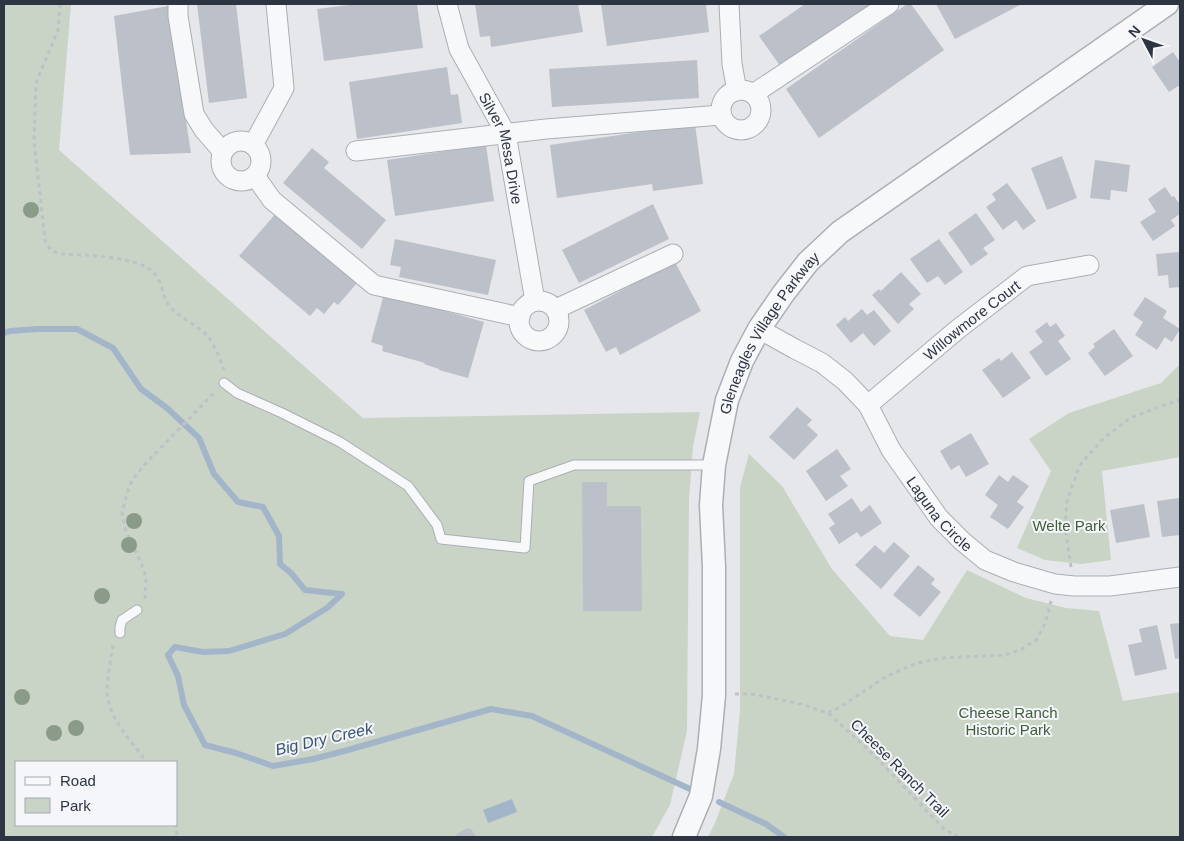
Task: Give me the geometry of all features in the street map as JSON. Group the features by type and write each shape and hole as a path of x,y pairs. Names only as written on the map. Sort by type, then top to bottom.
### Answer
{"street":[{"path":"178,4 178,16 194,114 204,130 223,152"},
{"path":"253,145 284,88 276,4"},
{"name":"Silver Mesa Drive","path":"447,4 459,49 506,134 535,301"},
{"path":"729,4 732,64 745,92 758,99 761,108 760,117 756,124 752,128 740,131 732,129 721,115 721,107 727,96 745,92 889,4"},
{"name":"Gleneagles Village Parkway","path":"684,837 701,796 709,749 714,695 714,567 711,505 714,465 727,400 742,361 760,329 783,294 808,262 840,232 1167,4"},
{"path":"356,151 546,129 721,115"},
{"path":"237,142 246,142 253,145 258,150 261,159 260,168 255,176 247,181 233,180 225,173 221,166 223,152 228,146 237,142"},
{"path":"255,176 272,200 374,285 520,318"},
{"path":"556,309 673,254"},
{"name":"Willowmore Court","path":"868,405 958,329 1027,276 1089,265"},
{"path":"535,301 544,301 551,304 556,309 560,318 559,327 546,340 538,341 531,339 526,336 520,325 522,311 526,306 535,301"},
{"name":"Laguna Circle","path":"760,329 795,350 822,363 845,381 868,405 892,450 939,518 962,541 986,560 1014,572 1055,584 1074,586 1110,586 1180,577"}],"lane":[{"path":"224,383 237,393 340,442 408,486 437,525 441,539 525,548 529,481 574,465 714,465"},
{"path":"120,633 122,620 137,610"}],"path":[{"path":"60,4 58,30 36,83 34,140 45,240 52,252 125,260 144,265 154,272 169,306 208,337 218,352 226,377 224,383"},
{"path":"1074,586 1066,527 1067,501 1080,465 1103,439 1130,418 1180,400"},
{"path":"162,448 202,406"},
{"name":"Cheese Ranch Trail","path":"828,713 887,676 917,663 942,658 1005,655 1022,649 1036,640 1045,624 1055,584"},
{"name":"Cheese Ranch Trail","path":"714,695 752,694 800,704 828,713 875,756 944,829 958,837"}],"green space":[{"path":"4,4 71,4 59,150 363,418 700,412 693,447 689,500 687,731 670,805 652,837 4,837"},
{"name":"Welte Park","path":"1180,364 1180,457 1102,471 1111,560 1081,564 1045,560 1017,548 1051,471 1029,439 1069,413 1161,383"},
{"name":"Cheese Ranch Historic Park","path":"749,454 782,486 832,569 890,636 923,640 967,570 1026,598 1066,608 1099,611 1123,701 1180,692 1180,837 708,837 734,774 740,711 740,487"}],"water":[{"path":"512,799 517,812 488,823 483,810"}],"building":[{"path":"197,4 236,4 247,98 209,103"},
{"path":"357,4 417,4 423,48 324,61 317,9"},
{"path":"475,4 578,4 583,32 491,47 490,36 480,37"},
{"path":"601,4 706,4 709,32 607,46"},
{"path":"805,4 871,4 781,67 759,36"},
{"path":"907,4 911,4 944,50 819,138 786,89"},
{"path":"936,4 1022,4 955,39"},
{"path":"168,6 191,153 130,155 114,16"},
{"path":"1173,52 1180,62 1180,85 1169,92 1152,67"},
{"path":"697,60 699,98 552,107 549,69"},
{"path":"447,67 451,95 458,94 462,123 357,139 349,82"},
{"path":"695,124 703,184 653,191 652,184 557,198 550,145"},
{"path":"486,145 494,201 395,216 387,160"},
{"path":"312,148 329,162 324,168 386,220 362,249 283,183"},
{"path":"1062,156 1077,198 1047,210 1031,168"},
{"path":"1095,160 1130,165 1127,192 1111,190 1110,200 1090,198"},
{"path":"1007,183 1036,221 1023,230 1016,220 1003,230 986,207 996,200 992,194"},
{"path":"1165,187 1180,205 1180,214 1171,220 1175,226 1153,241 1140,222 1156,212 1148,199"},
{"path":"653,204 669,239 579,283 562,250"},
{"path":"277,212 358,282 338,305 334,302 324,314 317,308 310,316 239,256"},
{"path":"976,213 995,240 983,248 988,254 971,266 948,233"},
{"path":"395,239 496,260 488,295 399,277 401,267 390,265"},
{"path":"939,239 963,272 945,285 938,276 927,283 910,259"},
{"path":"1180,252 1180,287 1169,288 1168,275 1158,276 1156,254"},
{"path":"675,262 701,311 620,355 616,347 606,352 584,310"},
{"path":"901,272 921,294 909,304 914,309 898,324 872,295 879,289 881,291"},
{"path":"384,294 484,322 468,378 382,351 383,346 371,342"},
{"path":"1145,297 1167,311 1163,318 1180,329 1172,342 1165,337 1157,350 1135,335 1143,322 1133,315"},
{"path":"862,309 867,315 874,310 891,331 874,346 863,333 851,343 836,325 845,317 848,321"},
{"path":"1047,322 1050,327 1056,323 1065,336 1058,341 1071,359 1046,376 1029,352 1043,342 1035,331"},
{"path":"1114,329 1133,356 1105,376 1088,353 1095,347 1093,344"},
{"path":"1012,352 1031,378 1003,398 982,370 999,358 1001,361"},
{"path":"797,407 812,420 807,425 818,435 794,460 769,437"},
{"path":"971,433 989,464 966,477 959,465 951,470 940,451"},
{"path":"837,449 851,469 840,476 848,486 826,501 806,471"},
{"path":"999,475 1008,482 1013,475 1029,486 1017,502 1024,507 1008,529 990,517 998,505 985,495"},
{"path":"582,482 607,482 607,506 641,506 642,611 583,611"},
{"path":"852,498 861,512 870,505 882,523 861,537 857,532 839,544 829,528 835,524 828,514"},
{"path":"1180,498 1180,535 1162,537 1157,501"},
{"path":"1144,504 1150,537 1116,543 1110,510"},
{"path":"894,542 910,556 881,589 855,565 875,545 884,553"},
{"path":"918,565 935,579 931,584 941,592 920,617 893,595"},
{"path":"1180,623 1180,658 1175,659 1170,624"},
{"path":"1157,625 1167,669 1135,676 1128,645 1142,642 1139,629"},
{"path":"467,828 472,830 476,837 456,837 457,834"}],"waterway":[{"name":"Big Dry Creek","path":"4,333 37,329 77,329 113,348 141,389 167,408 199,438 214,474 238,502 263,507 279,536 280,564 291,573 305,590 342,594 327,608 285,634 229,651 203,652 175,647 168,655 178,676 184,705 205,745 236,753 273,766 348,750 491,709 532,716 690,789"},
{"name":"Big Dry Creek","path":"719,802 766,824 784,837"}]}
